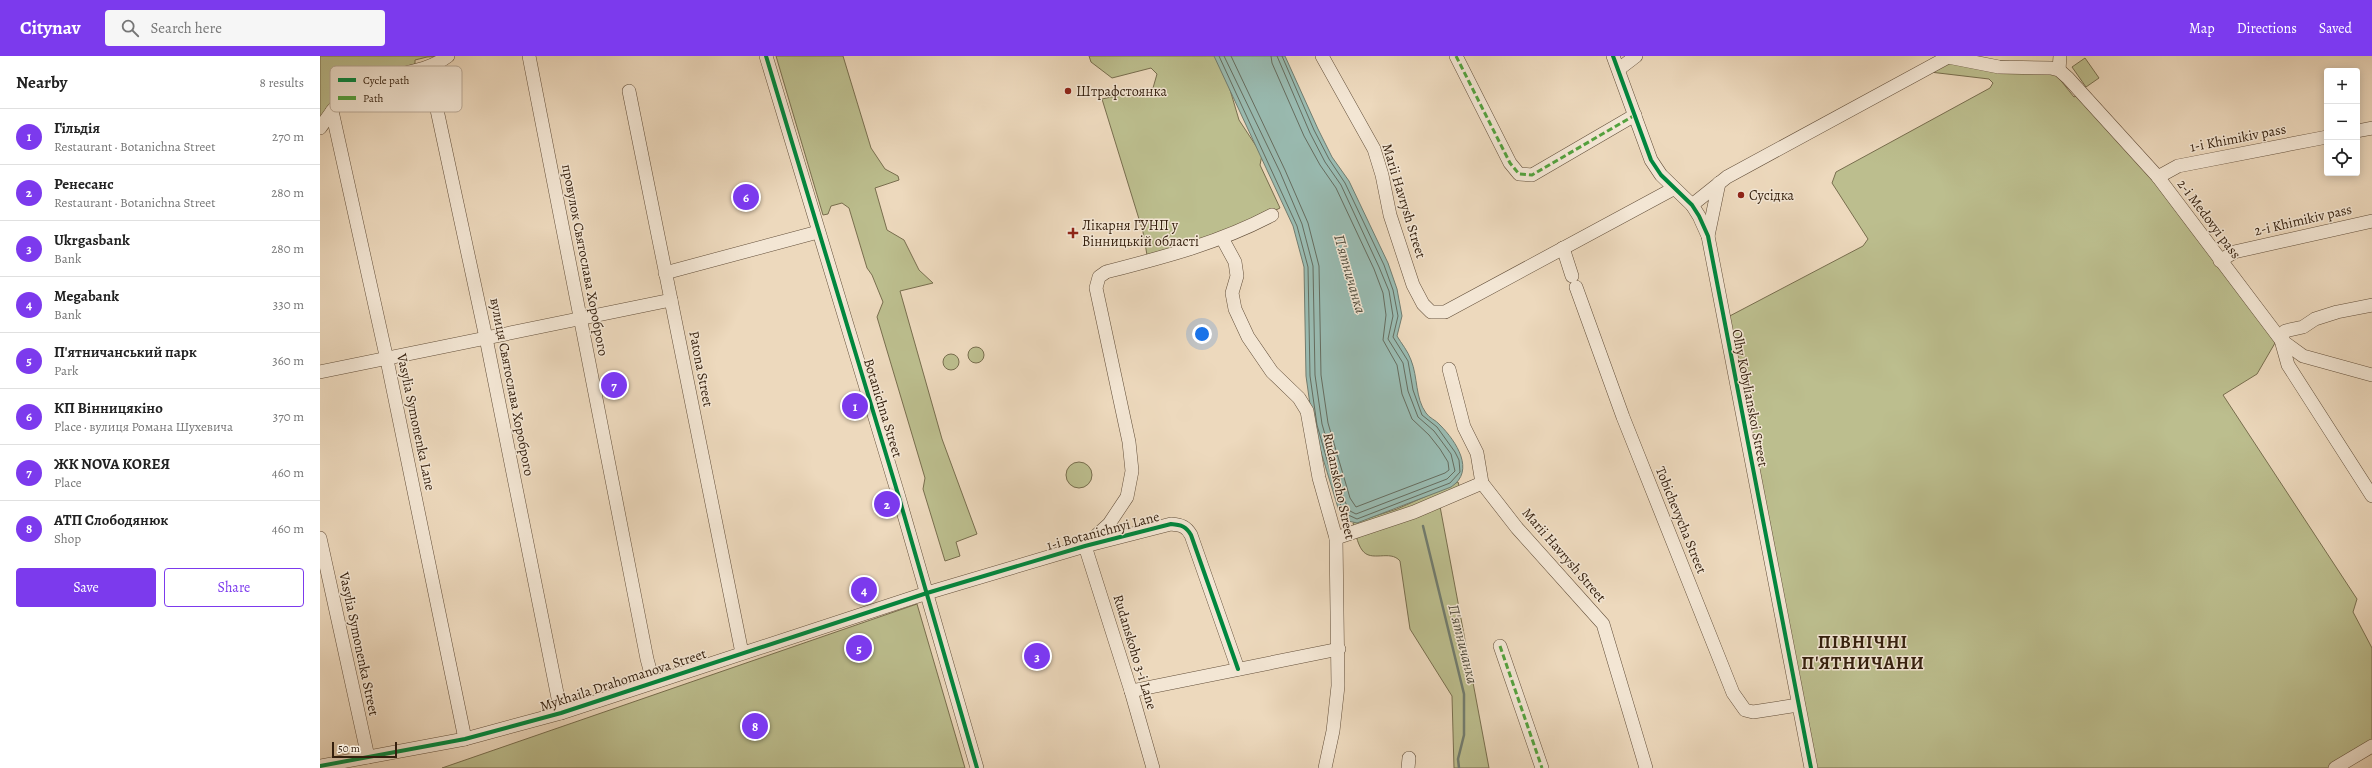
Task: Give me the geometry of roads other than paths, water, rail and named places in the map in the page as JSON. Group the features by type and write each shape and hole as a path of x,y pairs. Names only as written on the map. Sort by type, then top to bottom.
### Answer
{"street":[{"path":"431,66 448,56"},
{"name":"провулок Святослава Хороброго","path":"529,56 646,659 654,681"},
{"name":"Botanichna Street","path":"766,56 927,593 977,768"},
{"name":"Marii Havrysh Street","path":"1322,56 1374,149 1382,175 1390,215 1413,285 1423,304 1431,312 1445,312 1563,248"},
{"path":"1456,56 1510,163 1519,174 1532,175 1635,115"},
{"name":"Olhy Kobylianskoi Street","path":"1612,56 1619,69 1651,160 1674,189 1692,205 1708,236 1811,768"},
{"path":"1619,69 1636,56"},
{"path":"1692,205 1719,183 1948,56 1977,59 1999,67 2059,70 2060,56"},
{"name":"2-i Medovyi pass","path":"2059,70 2158,177 2281,340 2288,365 2372,496"},
{"name":"Patona Street","path":"629,91 742,653"},
{"path":"320,128 332,112"},
{"name":"Vasylia Symonenka Lane","path":"332,112 387,360 466,739"},
{"name":"вулиця Святослава Хороброго","path":"437,112 486,338 561,713"},
{"path":"2360,130 2372,128"},
{"name":"1-i Khimikiv pass","path":"2158,177 2178,166 2324,138"},
{"path":"1708,236 1719,183"},
{"path":"1563,248 1674,189"},
{"path":"1222,238 1272,215"},
{"name":"2-i Khimikiv pass","path":"2220,261 2234,252 2372,221"},
{"path":"665,273 818,232"},
{"name":"1-i Botanichnyi Lane","path":"1085,546 1109,524 1127,497 1132,471 1129,442 1096,288 1098,277 1106,272 1161,259 1222,238"},
{"name":"Rudanskoho Street","path":"1222,238 1235,262 1237,276 1232,293 1235,309 1248,337 1272,372 1299,398 1307,411 1319,478 1336,538 1339,649 1338,686 1335,716 1325,768"},
{"name":"Tobichevycha Street","path":"1563,248 1624,420 1733,693 1745,710 1753,712 1798,705"},
{"path":"320,372 387,360 671,300"},
{"path":"2372,305 2337,312 2314,319 2303,327 2285,330 2281,340 2303,356 2372,375"},
{"name":"Marii Havrysh Street","path":"1449,368 1464,427 1477,453 1482,483 1518,528 1603,624 1646,768"},
{"path":"1336,538 1414,512 1482,483"},
{"name":"1-i Botanichnyi Lane","path":"927,593 1085,546 1171,524 1181,525 1187,528 1238,669"},
{"name":"Vasylia Symonenka Street","path":"320,538 368,757"},
{"name":"Rudanskoho 3-i Lane","path":"1085,546 1131,691 1153,768"},
{"name":"Mykhaila Drahomanova Street","path":"320,766 466,739 561,713 654,681 927,593"},
{"path":"1500,646 1542,768"},
{"path":"1131,691 1339,649"},
{"path":"2335,768 2372,746"}],"water":[{"path":"1214,56 1285,56 1318,129 1332,157 1349,181 1388,263 1397,289 1402,316 1397,336 1411,360 1422,407 1427,415 1438,423 1452,439 1461,456 1463,465 1462,473 1451,487 1357,523 1348,521 1339,511 1313,426 1306,376 1304,267 1293,226"}],"waterway":[{"name":"П'ятничанка","path":"1423,526 1464,694 1464,735 1458,759 1459,768"}],"place":[{"name":"Штрафстоянка","path":"1068,91"},
{"name":"Сусідка","path":"1741,195"},
{"name":"КП Вінницякіно","path":"746,197"},
{"name":"Лікарня ГУНП у Вінницькій області","path":"1073,233"},
{"name":"ЖК NOVA KOREЯ","path":"614,385"},
{"name":"Гільдія","path":"855,406"},
{"name":"Ренесанс","path":"887,504"},
{"name":"Megabank","path":"864,590"},
{"name":"П'ятничанський парк","path":"859,648"},
{"name":"Ukrgasbank","path":"1037,656"},
{"name":"АТП Слободянюк","path":"755,726"}],"district":[{"name":"ПІВНІЧНІ П'ЯТНИЧАНИ","path":"1863,652"}]}
